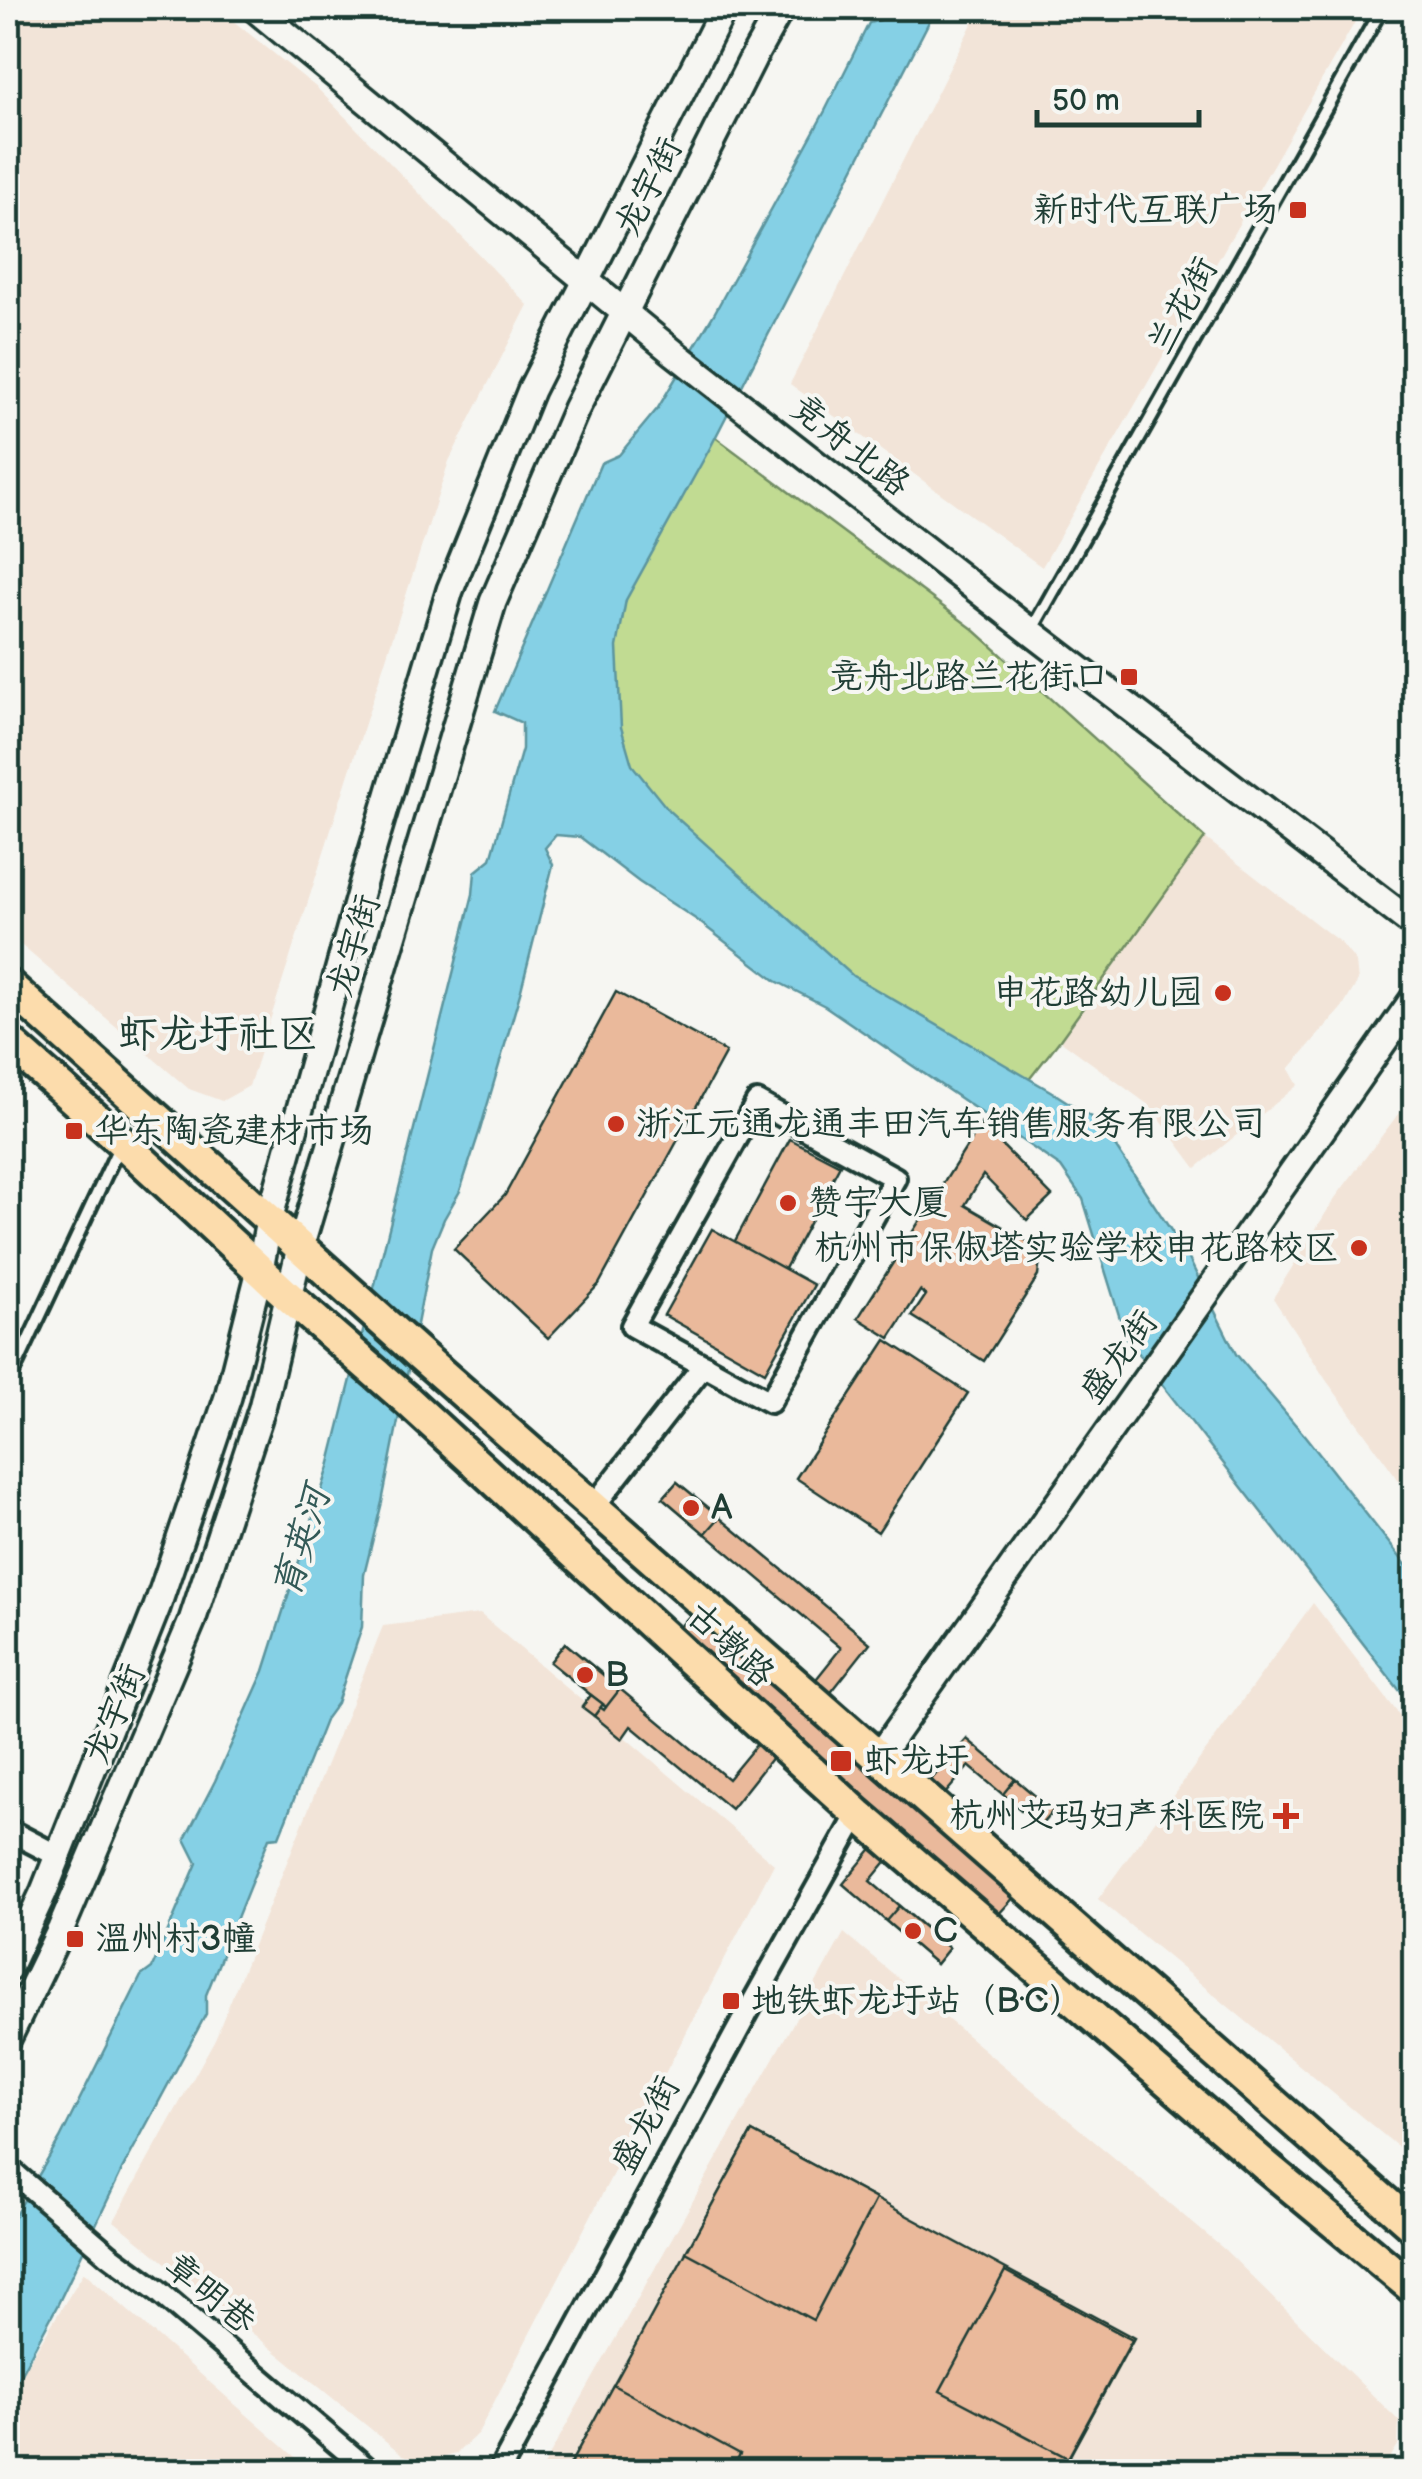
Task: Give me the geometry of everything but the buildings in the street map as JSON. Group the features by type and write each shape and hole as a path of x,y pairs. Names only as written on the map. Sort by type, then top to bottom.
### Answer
{"main road":[{"name":"古墩路","path":"8,985 419,1354 1414,2227"},
{"name":"古墩路","path":"8,1041 858,1814 1414,2289"}],"street":[{"name":"竞舟北路","path":"254,8 674,353 1414,925"},
{"name":"龙宇街","path":"8,1968 44,1892 157,1607 228,1397 269,1220 450,590 531,390 724,8"},
{"name":"龙宇街","path":"8,2038 61,1929 192,1621 262,1408 300,1248 493,602 576,409 752,58 781,8"},
{"name":"盛龙街","path":"879,1756 1414,998"},
{"path":"756,1102 895,1178 770,1402 704,1365 632,1326 756,1102"},
{"path":"594,1506 704,1365"},
{"name":"盛龙街","path":"499,2472 746,2013 858,1814"},
{"path":"8,1830 58,1856"},
{"name":"章明巷","path":"12,2173 371,2472"}],"lane":[{"name":"兰花街","path":"1031,632 1382,8"},
{"path":"8,1384 122,1142"}],"shaded area":[{"path":"8,8 217,8 317,88 528,305 449,461 249,1086 222,1101 189,1089 8,934"},
{"name":"新时代互联广场","path":"980,8 1363,8 1042,567 790,384"},
{"name":"申花路幼儿园","path":"1205,838 1341,943 1356,962 1358,981 1344,1005 1289,1069 1298,1085 1196,1168 1150,1106 1060,1040"},
{"name":"杭州市保俶塔实验学校申花路校区","path":"1414,1093 1414,1501 1326,1380 1273,1298 1335,1198"},
{"name":"杭州艾玛妇产科医院","path":"1313,1603 1414,1734 1414,2160 1098,1899"},
{"path":"480,1614 774,1864 478,2433 456,2454 427,2462 403,2455 114,2221 215,2039 383,1626"},
{"path":"844,1933 1225,2250 1399,2421 1398,2445 1382,2471 540,2472"},
{"path":"84,2272 311,2471 8,2471 8,2395"}],"green space":[{"path":"687,416 973,629 1205,838 1009,1105 546,751"}],"water":[{"path":"895,8 936,8 710,448 626,600 617,647 621,727 632,765 669,811 853,976 1100,1123 1186,1253 1236,1354 1414,1575 1414,1709 1126,1338 1083,1199 1061,1167 825,1006 776,981 580,837 556,835 545,848 553,865 480,1130 460,1191 432,1248 364,1575 362,1627 337,1703 326,1718 279,1837 269,1838 206,1995 206,2014 8,2397 8,2227 60,2139 141,1976 152,1968 197,1863 185,1839 264,1671 329,1467 473,894 475,872 491,859 522,749 522,723 495,711 601,463 619,455 658,408 714,314 869,23"}],"place":[{"name":"新时代互联广场","path":"1298,210"},
{"name":"竞舟北路兰花街口","path":"1129,677"},
{"name":"申花路幼儿园","path":"1223,993"},
{"name":"浙江元通龙通丰田汽车销售服务有限公司","path":"616,1124"},
{"name":"华东陶瓷建材市场","path":"74,1131"},
{"name":"赞宇大厦","path":"788,1203"},
{"name":"杭州市保俶塔实验学校申花路校区","path":"1359,1248"},
{"name":"A","path":"691,1508"},
{"name":"B","path":"585,1675"},
{"name":"虾龙圩","path":"841,1761"},
{"name":"杭州艾玛妇产科医院","path":"1286,1816"},
{"name":"C","path":"913,1931"},
{"name":"温州村3幢","path":"75,1939"},
{"name":"地铁虾龙圩站（B·C）","path":"731,2001"}],"district":[{"name":"虾龙圩社区","path":"218,1035"}],"water label":[{"name":"育英河","path":"302,1542"}]}
